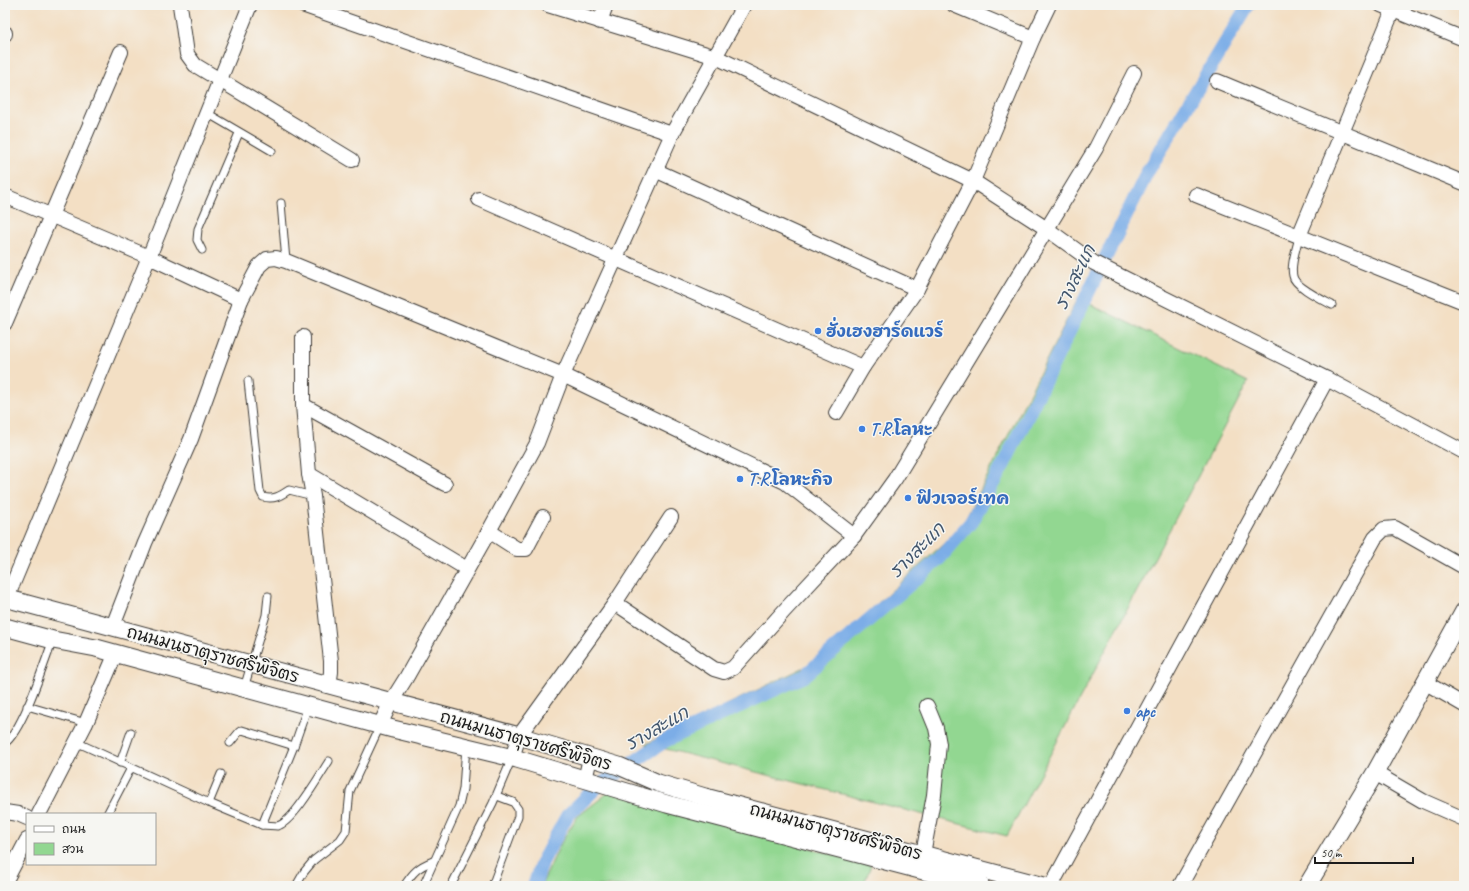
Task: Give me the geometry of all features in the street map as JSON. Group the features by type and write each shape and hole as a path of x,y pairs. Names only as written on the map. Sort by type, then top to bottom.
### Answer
{"street":[{"path":"180,5 187,54 195,65 352,160"},
{"path":"6,598 149,257 250,5"},
{"path":"302,5 672,134"},
{"path":"548,5 716,57 973,181 1047,229 1094,263 1327,379 1464,452"},
{"path":"600,22 606,5"},
{"path":"380,725 391,702 489,531 537,443 563,375 615,258 657,171 672,134 744,5"},
{"path":"954,5 1033,38"},
{"path":"836,413 863,368 917,289 973,181 1033,38 1049,5"},
{"path":"1299,236 1342,134 1387,8 1464,39"},
{"path":"5,323 121,52"},
{"path":"615,602 714,669 724,672 733,668 854,536 895,479 1096,148 1134,73"},
{"path":"1217,81 1342,134 1464,183"},
{"path":"657,171 917,289"},
{"path":"1196,195 1464,302"},
{"path":"5,196 149,257 242,300"},
{"path":"478,199 863,368"},
{"path":"113,626 145,542 191,439 242,300 258,266 267,259 276,258 286,261 563,375 785,482 854,536"},
{"path":"303,337 302,405 331,661 329,686"},
{"path":"1051,886 1327,379"},
{"path":"302,405 446,484"},
{"path":"309,474 467,568"},
{"path":"512,758 519,736 615,602 671,516"},
{"path":"489,531 517,549 526,549 543,517"},
{"path":"1180,886 1375,538 1384,529 1395,528 1464,567"},
{"name":"ถนนมนธาตุราชศรีพิจิตร","path":"6,598 519,736 619,766 665,785 1044,886"},
{"path":"1307,886 1426,683 1464,611"},
{"name":"ถนนมนธาตุราชศรีพิจิตร","path":"5,627 53,640 96,648 308,706 512,758 667,804 960,883 981,886"},
{"path":"40,813 86,723 116,654"},
{"path":"1426,683 1464,705"},
{"path":"923,854 934,795 939,744 936,728 927,706"},
{"path":"590,758 592,782"},
{"path":"1375,772 1423,801 1464,819"},
{"path":"665,785 667,804"},
{"path":"5,812 18,814 26,818"},
{"path":"5,882 26,842"}],"lane":[{"path":"207,113 272,151"},
{"path":"202,250 197,240 198,229 239,133"},
{"path":"281,203 286,261"},
{"path":"1299,236 1292,269 1293,278 1297,284 1332,305"},
{"path":"248,381 260,491 263,497 269,499 278,497 289,490 313,496"},
{"path":"244,688 250,664 266,616 268,596"},
{"path":"5,743 14,732 27,706 53,640"},
{"path":"27,706 86,723"},
{"path":"262,824 294,746 308,706"},
{"path":"296,886 304,872 314,860 340,840 346,831 350,791 380,725"},
{"path":"230,743 242,730 294,746"},
{"path":"120,763 131,732"},
{"path":"76,742 209,803 262,824 278,826 286,821 297,810 329,761"},
{"path":"423,886 459,806 463,789 466,746"},
{"path":"452,886 496,796 512,758"},
{"path":"108,813 131,768"},
{"path":"209,803 221,774"},
{"path":"492,886 518,816 518,809 513,802 496,796"},
{"path":"404,886 411,875 419,867 433,861"}],"green space":[{"path":"1078,298 1248,382 1007,836 646,744 811,664 961,528"},
{"path":"609,792 871,865 863,886 541,886 561,843 577,817"}],"waterway":[{"name":"รางสะแก","path":"534,886 542,862 567,816 597,787 665,741 804,676 939,559 971,522 1004,464 1148,171 1248,5"}],"place":[{"name":"ฮั่งเฮงฮาร์ดแวร์","path":"818,331"},
{"name":"T.R.โลหะ","path":"862,429"},
{"name":"T.R.โลหะกิจ","path":"740,479"},
{"name":"ฟิวเจอร์เทค","path":"908,498"},
{"name":"apc","path":"1127,711"}]}
